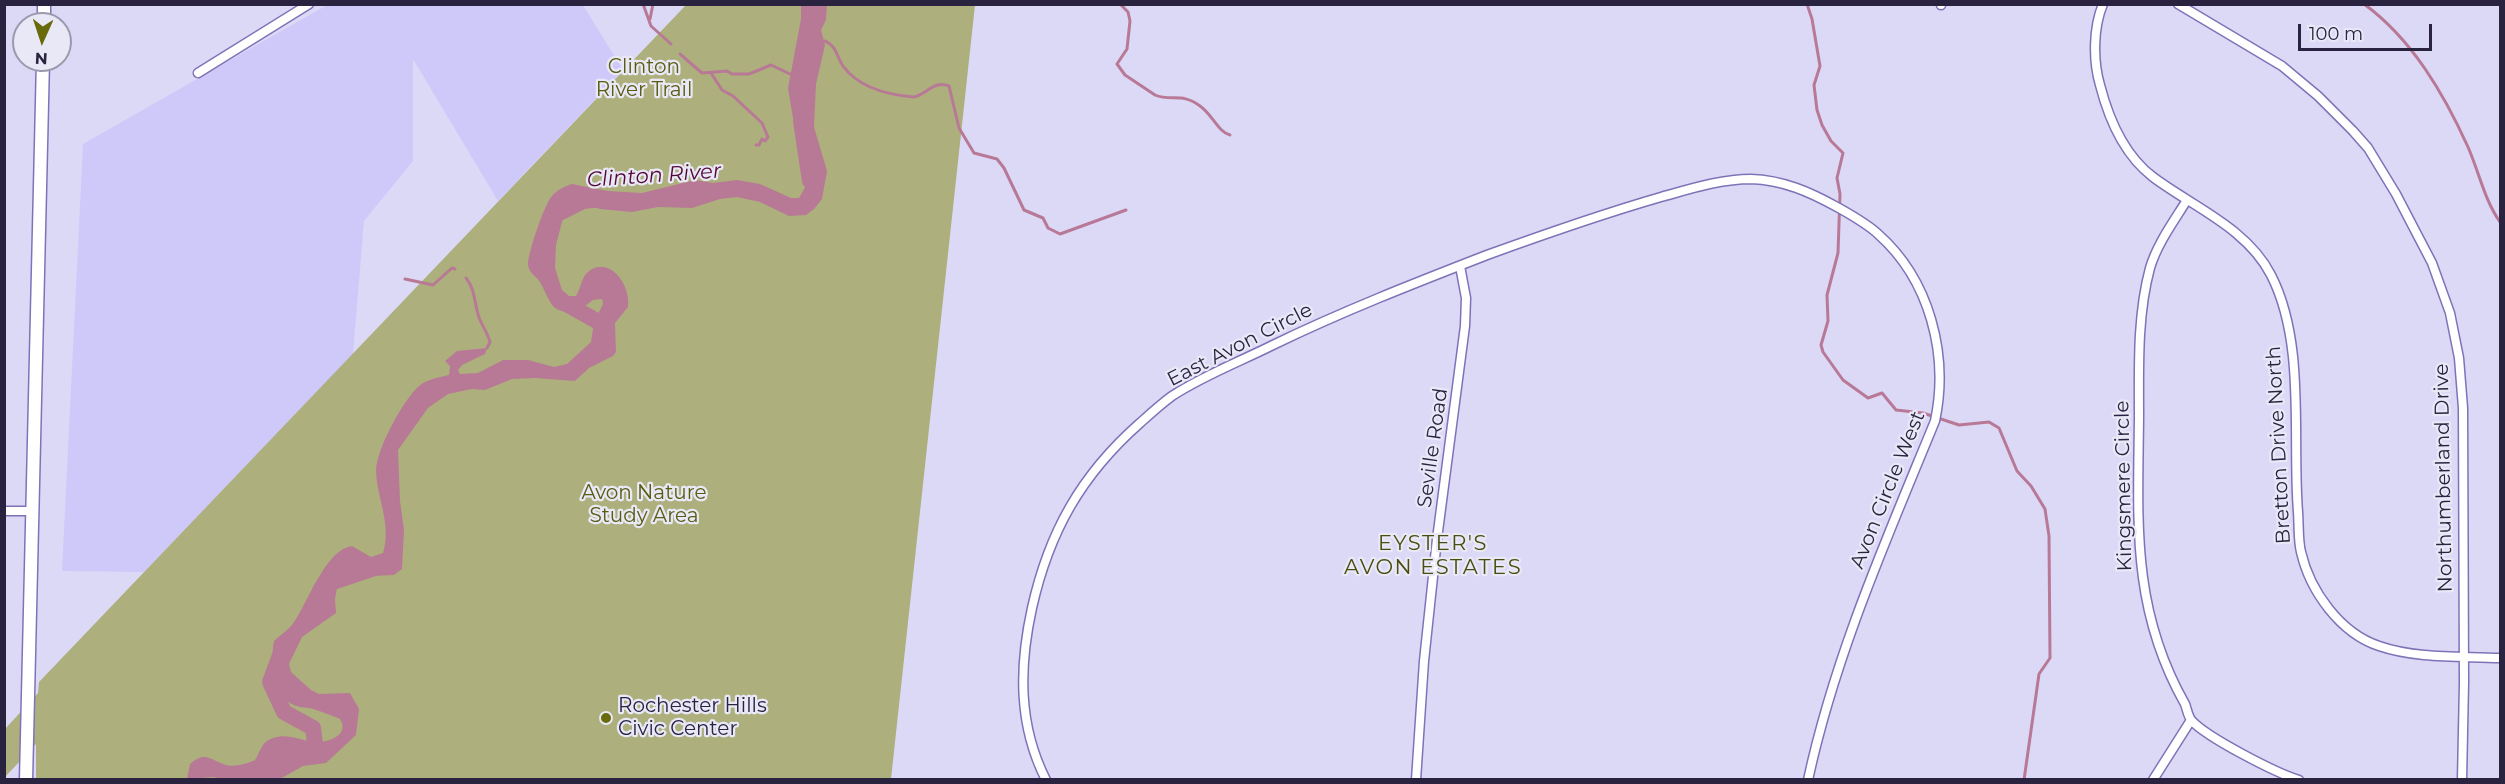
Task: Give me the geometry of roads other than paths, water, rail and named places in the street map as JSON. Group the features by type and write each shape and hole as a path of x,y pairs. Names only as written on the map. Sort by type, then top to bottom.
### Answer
{"main road":[{"path":"26,780 43,72"}],"street":[{"path":"198,73 309,4"},
{"name":"Bretton Drive North","path":"2103,4 2095,52 2098,80 2109,118 2136,160 2152,177 2212,216 2255,252 2270,272 2288,318 2295,408 2297,499 2301,551 2313,588 2339,622 2377,646 2412,654 2500,658"},
{"name":"Northumberland Drive","path":"2178,4 2283,66 2318,96 2368,148 2396,194 2432,264 2450,313 2459,358 2463,408 2462,780"},
{"name":"Avon Circle West","path":"1460,266 1578,223 1690,188 1748,179 1794,186 1820,198 1859,220 1879,235 1901,260 1914,280 1932,320 1939,350 1940,398 1935,421 1867,588 1842,657 1808,780"},
{"name":"Kingsmere Circle","path":"2187,200 2161,244 2151,266 2145,292 2139,364 2138,526 2145,600 2175,690 2186,706 2191,720 2243,754 2299,780"},
{"name":"East Avon Circle","path":"1046,780 1026,731 1023,691 1027,631 1038,579 1050,543 1070,505 1090,475 1125,436 1172,396 1322,321 1460,266"},
{"name":"Seville Road","path":"1416,780 1436,550 1465,326 1466,298 1460,266"},
{"path":"4,511 33,511"},
{"path":"2153,780 2191,720"}],"waterway":[{"path":"643,4 651,26 671,44"},
{"path":"650,19 653,4"},
{"path":"1120,4 1128,12 1130,21 1127,49 1117,64 1125,75 1155,95 1188,99 1194,102 1230,135"},
{"path":"1807,4 1812,19 1820,66 1814,85 1817,110 1831,141 1843,153 1837,178 1840,194 1838,253 1827,295 1828,321 1821,345 1823,352 1843,380 1868,398 1882,393 1896,410 1923,413 1959,425 1989,422 1999,428 2017,471 2031,486 2045,509 2049,536 2050,658 2039,674 2024,780"},
{"path":"2364,4 2381,18 2412,51 2437,88 2468,147 2486,195 2500,222"},
{"path":"825,41 834,48 850,74 875,89 914,97 935,86 949,86 959,128 974,153 997,159 1004,168 1024,210 1043,218 1048,228 1060,234 1126,210"},
{"path":"680,54 702,73 727,71 732,74 749,74 771,65 790,74"},
{"path":"711,73 722,90 733,96 762,123 768,137 756,145"},
{"name":"Clinton River","path":"801,121 810,181"},
{"name":"Clinton River","path":"553,223 555,215 583,201 602,199"},
{"path":"405,279 433,285 452,268 455,269"},
{"path":"466,278 472,288 478,315 490,342 487,348"},
{"name":"Clinton River","path":"561,301 604,325 604,337"},
{"name":"Clinton River","path":"320,591 324,585 381,566"},
{"name":"Clinton River","path":"282,650 270,682 284,712 313,728 316,752 305,753"}],"place":[{"name":"Rochester Hills Civic Center","path":"606,718"}],"district":[{"name":"EYSTER'S AVON ESTATES","path":"1433,556"}],"park label":[{"name":"Clinton River Trail","path":"644,78"},
{"name":"Avon Nature Study Area","path":"644,504"}]}
